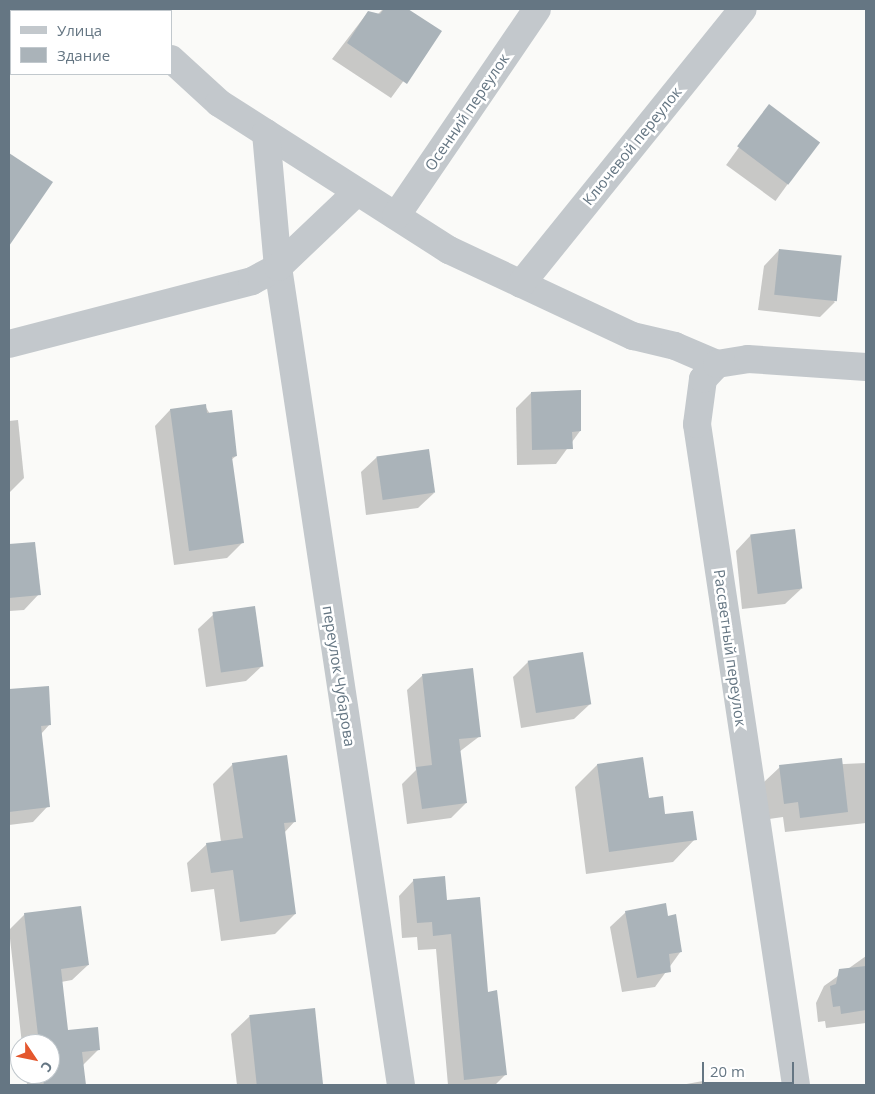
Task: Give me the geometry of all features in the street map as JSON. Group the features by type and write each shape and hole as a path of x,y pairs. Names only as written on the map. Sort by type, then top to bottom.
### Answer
{"street":[{"name":"Осенний переулок","path":"396,216 537,9"},
{"name":"Ключевой переулок","path":"521,284 742,9"},
{"path":"172,60 219,103 449,250 633,336 675,346 717,364 748,359 866,367"},
{"path":"266,134 278,266"},
{"path":"9,344 252,281 278,266 357,192"},
{"name":"переулок Чубарова","path":"278,266 401,1085"},
{"name":"Рассветный переулок","path":"717,364 703,379 697,424 796,1085"}],"building":[{"path":"384,9 408,9 442,31 407,84 347,43 368,11 380,14"},
{"path":"769,104 820,143 788,185 737,146"},
{"path":"9,153 53,182 9,246"},
{"path":"779,249 842,256 837,301 774,295"},
{"path":"581,390 581,431 572,432 573,449 532,450 531,392"},
{"path":"206,404 207,413 232,410 237,456 232,457 244,543 189,551 170,409"},
{"path":"429,449 435,493 383,500 377,456"},
{"path":"795,529 802,589 758,594 750,534"},
{"path":"35,542 41,595 9,598 9,544"},
{"path":"255,606 263,666 221,672 212,612"},
{"path":"583,652 591,704 536,713 528,661"},
{"path":"473,668 481,737 459,739 467,803 422,809 416,767 432,765 422,674"},
{"path":"49,686 51,725 41,726 50,807 9,812 9,689"},
{"path":"287,755 296,822 284,823 296,914 240,922 233,870 211,873 206,843 243,838 232,763"},
{"path":"643,757 649,798 663,796 665,814 693,811 697,840 609,852 597,764"},
{"path":"842,758 848,812 800,818 798,802 784,804 779,765"},
{"path":"445,876 447,900 480,897 488,992 497,990 507,1075 464,1080 451,934 433,936 432,922 417,923 413,879"},
{"path":"666,903 668,916 676,914 682,952 669,954 671,972 637,978 625,911"},
{"path":"81,906 89,965 61,969 68,1030 98,1027 100,1050 82,1052 86,1085 44,1085 60,1084 60,1034 38,1034 24,913"},
{"path":"866,966 866,1010 841,1014 840,1006 833,1007 830,986 836,984 839,969"},
{"path":"315,1008 323,1085 257,1085 249,1015"}]}
